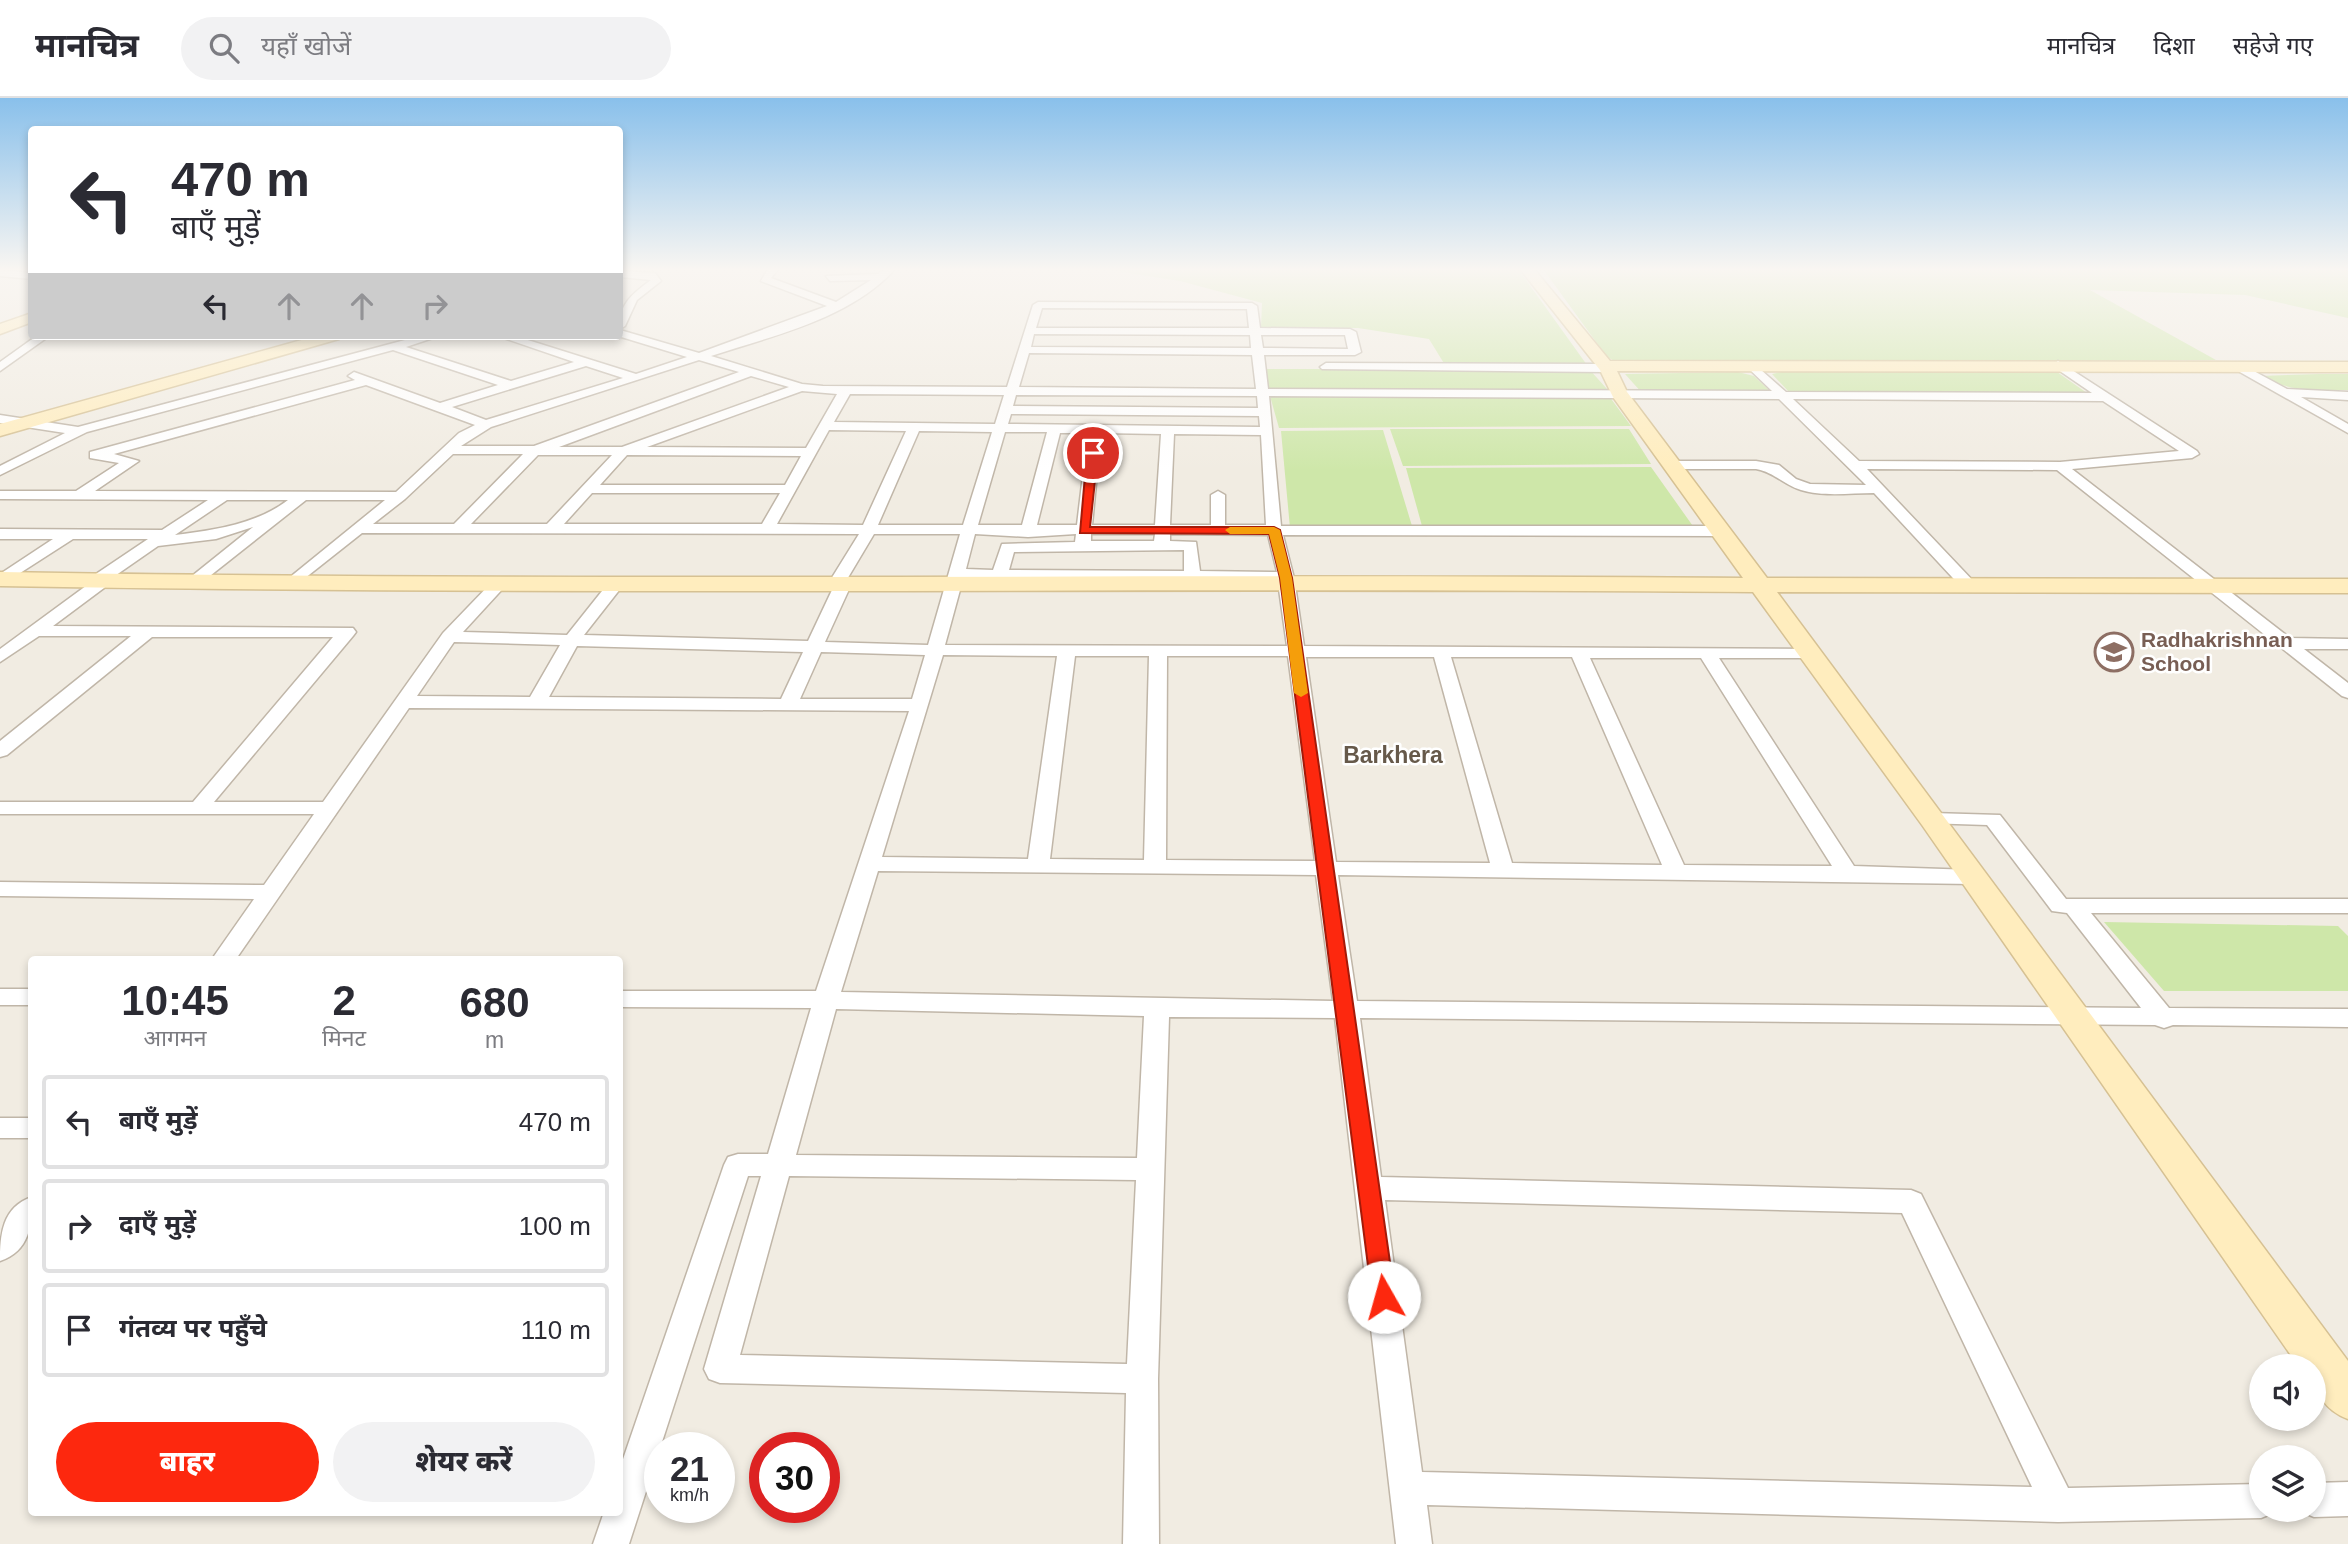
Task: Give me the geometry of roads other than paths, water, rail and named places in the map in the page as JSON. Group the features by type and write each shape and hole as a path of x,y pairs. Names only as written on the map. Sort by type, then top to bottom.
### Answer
{"main road":[{"path":"1579,336 1932,819 2348,1398"},
{"path":"7,423 306,340"},
{"path":"284,347 315,340"},
{"path":"1610,376 1753,368 2348,369"},
{"path":"1,579 840,584 955,579 1193,578 1971,588 2348,586"}],"street":[{"path":"633,336 801,387 1006,409 1264,412"},
{"path":"295,581 400,496 464,436 486,424 703,356 755,336"},
{"path":"1029,336 968,532 920,705 826,1000 720,1368 1142,1379"},
{"path":"1258,336 1262,354 1274,530 1287,580 1294,651 1327,869 1409,1488 1414,1544"},
{"path":"1262,354 1332,336"},
{"path":"1028,341 1262,354 1355,352 1351,336"},
{"path":"0,367 38,340"},
{"path":"0,471 80,430 418,340"},
{"path":"516,340 634,377"},
{"path":"395,346 510,385"},
{"path":"440,407 585,362"},
{"path":"326,365 486,424"},
{"path":"1314,367 1610,376 1782,395 2105,397"},
{"path":"1753,368 1855,466 1971,588"},
{"path":"1855,466 2060,466 2192,454 2061,368"},
{"path":"2239,368 2348,429"},
{"path":"456,530 534,451 750,372"},
{"path":"1006,409 1055,427 1168,428 1264,412 1610,376"},
{"path":"95,456 366,380"},
{"path":"550,530 623,451 801,387"},
{"path":"767,529 808,452 845,391"},
{"path":"2280,393 2348,396"},
{"path":"824,426 914,427 1006,409 1264,412"},
{"path":"7,423 80,430"},
{"path":"788,704 840,584 869,530 914,427"},
{"path":"1028,532 1055,427"},
{"path":"1093,575 1088,540 1095,427"},
{"path":"1162,538 1168,428"},
{"path":"80,430 95,456"},
{"path":"450,450 808,452"},
{"path":"79,495 132,461 95,456"},
{"path":"1671,465 1756,465 1774,468 1791,482 1809,488 1875,489"},
{"path":"2060,466 2348,692"},
{"path":"588,489 788,489"},
{"path":"0,495 400,496"},
{"path":"1218,495 1218,530"},
{"path":"0,657 99,581 222,497"},
{"path":"195,580 301,497"},
{"path":"0,534 70,534 159,539 216,534 276,515"},
{"path":"358,528 1028,532 1144,545 1162,538 1191,545 1193,578 1093,575 1045,580 1000,573 955,579"},
{"path":"1000,573 1007,547 1050,546 1088,540 1162,538 1218,530 1720,531"},
{"path":"1,579 70,534"},
{"path":"1143,575 1144,545"},
{"path":"1045,580 1050,546"},
{"path":"225,956 406,702 449,637 499,583"},
{"path":"537,702 571,641 616,584"},
{"path":"37,631 347,632 200,806"},
{"path":"0,751 147,632"},
{"path":"449,637 936,650 1809,653"},
{"path":"2284,643 2348,644"},
{"path":"1038,864 1067,650"},
{"path":"1155,865 1158,652"},
{"path":"1441,652 1503,871"},
{"path":"1579,653 1676,873"},
{"path":"1707,653 1847,873"},
{"path":"406,702 920,705"},
{"path":"0,808 329,808"},
{"path":"1932,819 1993,819 2060,906 2348,906"},
{"path":"869,864 1847,873 1973,877"},
{"path":"0,889 272,892"},
{"path":"2074,907 2164,1019"},
{"path":"0,997 28,997"},
{"path":"623,999 826,1000 1157,1008 2072,1015 2164,1019 2348,1018"},
{"path":"1141,1544 1142,1379 1157,1008"},
{"path":"0,1128 28,1128"},
{"path":"623,1508 738,1165 1149,1169"},
{"path":"1370,1188 1911,1202 2058,1504"},
{"path":"0,1249 28,1214"},
{"path":"1409,1488 2058,1504 2249,1501"},
{"path":"2326,1500 2348,1499"},
{"path":"611,1544 620,1516"}],"place":[{"name":"Radhakrishnan School","path":"2114,652"}],"district":[{"name":"Barkhera","path":"1393,755"}]}
